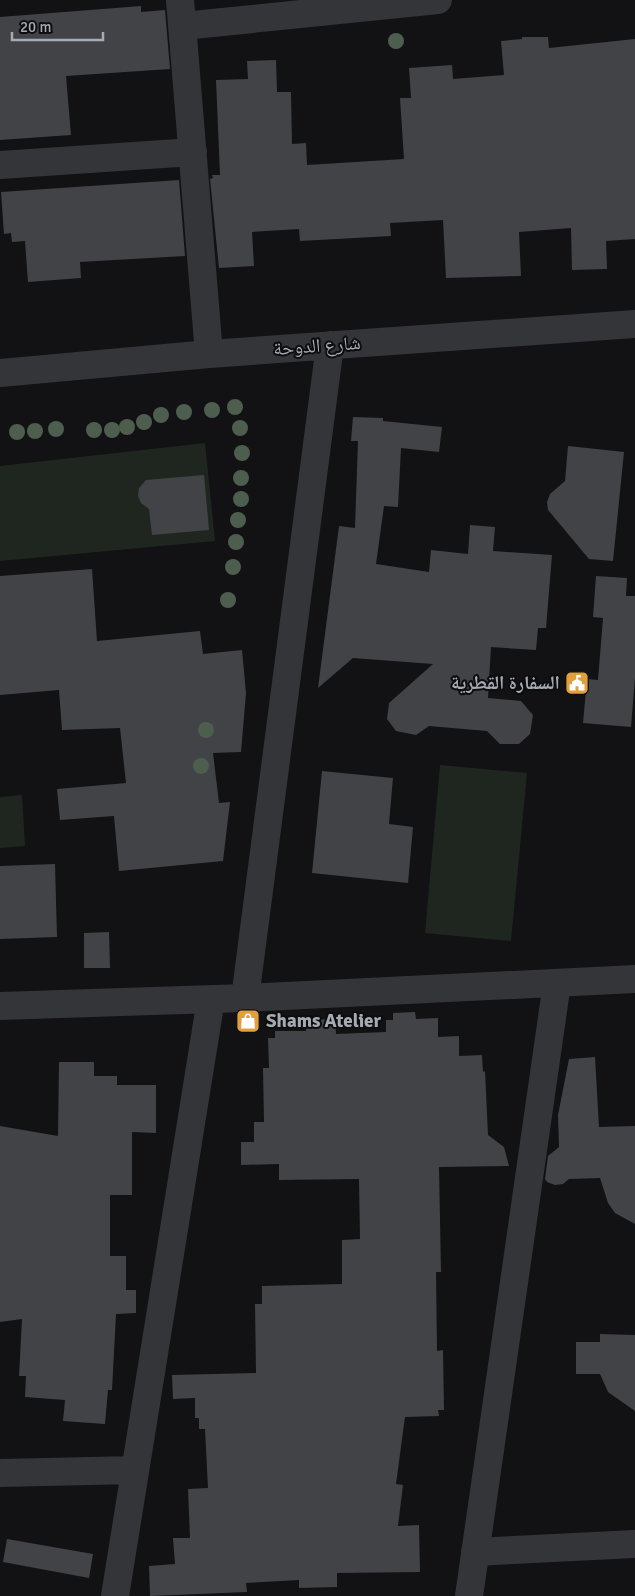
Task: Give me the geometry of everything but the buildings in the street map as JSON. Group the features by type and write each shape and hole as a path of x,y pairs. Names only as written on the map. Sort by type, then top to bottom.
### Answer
{"street":[{"path":"209,354 182,13 438,0"},
{"path":"0,166 193,152"},
{"name":"شارع الدوحة","path":"0,373 209,354 635,324"},
{"path":"245,998 330,345"},
{"path":"0,1006 245,998 635,979"},
{"path":"469,1596 556,983"},
{"path":"115,1596 211,999"},
{"path":"0,1473 134,1470"},
{"path":"475,1552 635,1544"}],"shaded area":[{"path":"205,443 215,541 0,561 0,466"},
{"path":"440,765 527,773 511,941 425,933"},
{"path":"22,795 25,846 0,848 0,797"}],"place":[{"name":"السفارة القطرية","path":"577,683"},
{"name":"Shams Atelier","path":"248,1021"}]}
